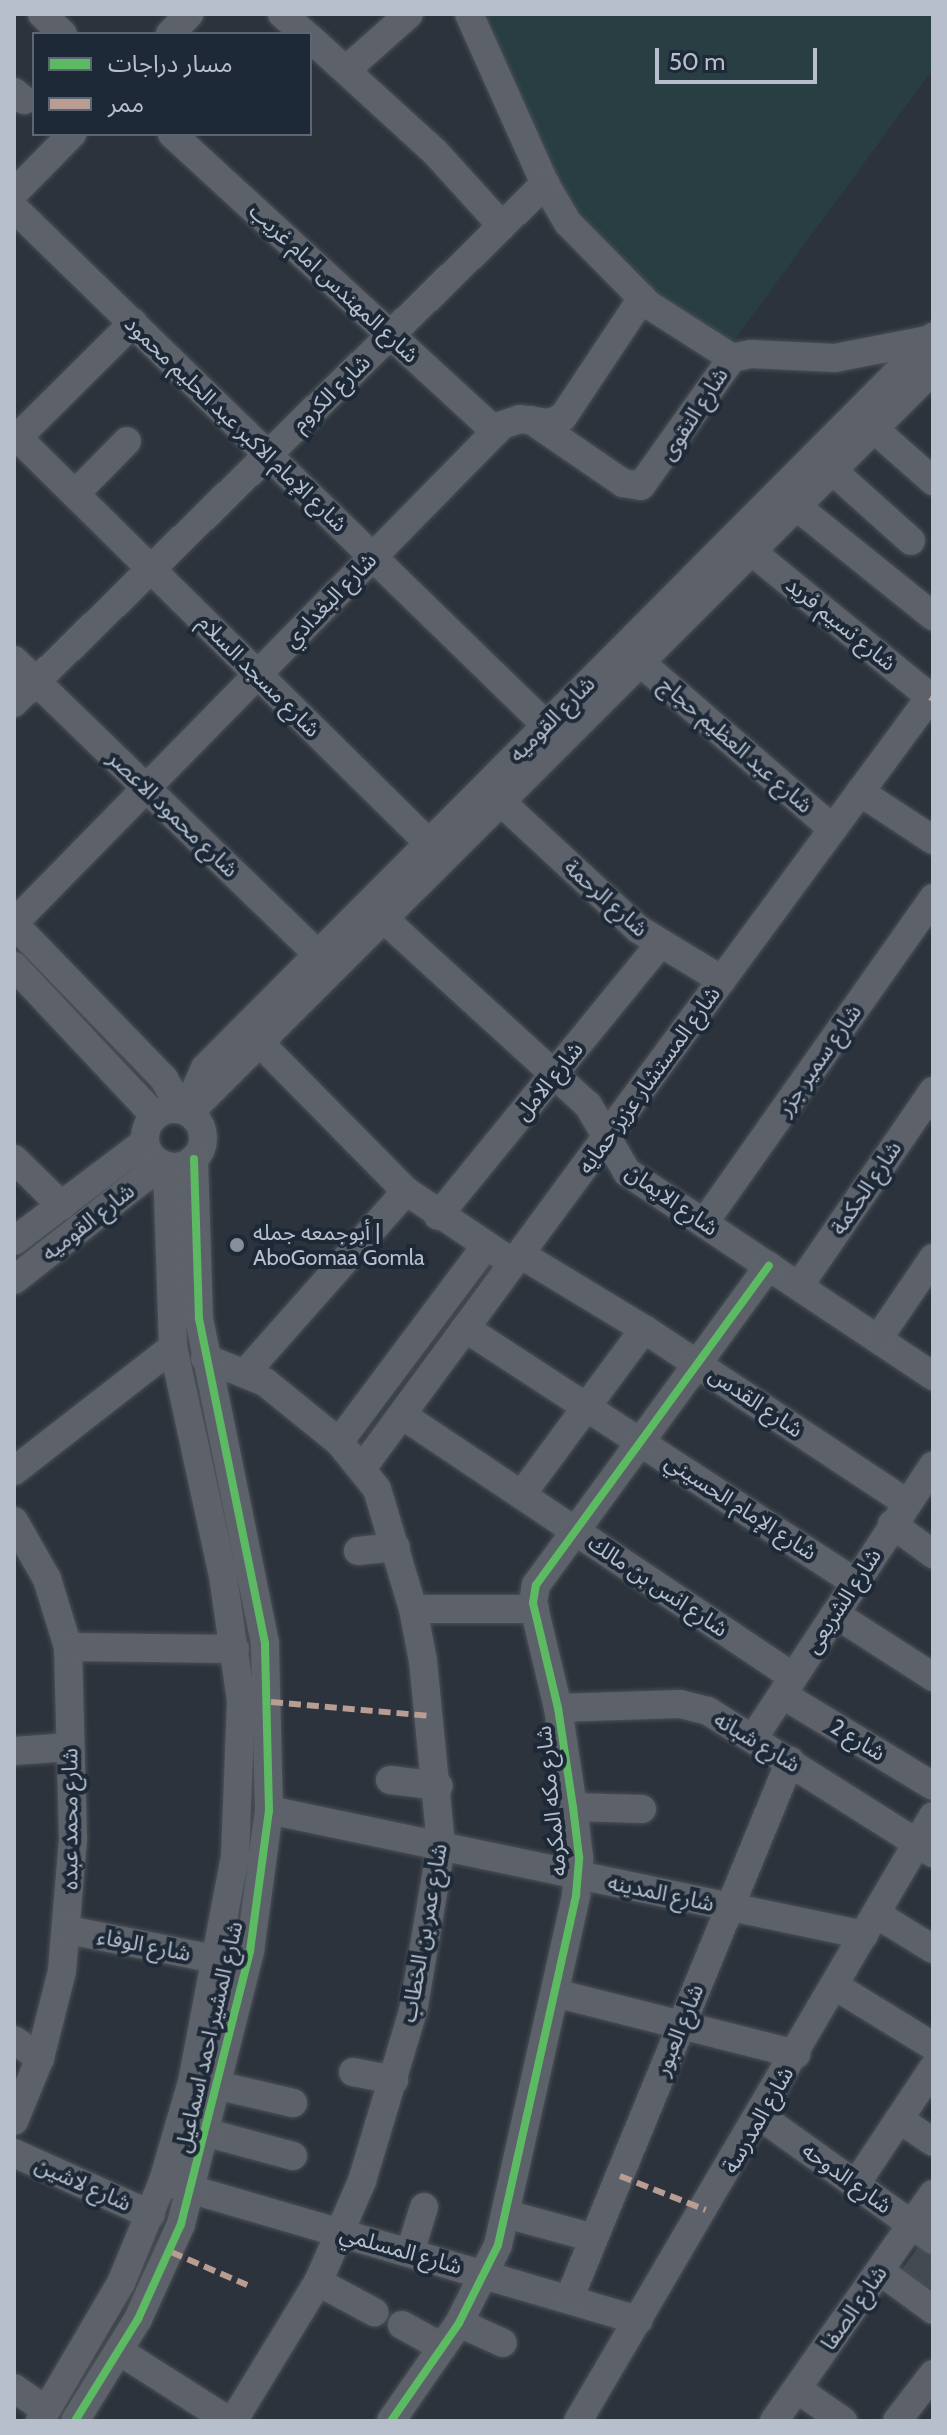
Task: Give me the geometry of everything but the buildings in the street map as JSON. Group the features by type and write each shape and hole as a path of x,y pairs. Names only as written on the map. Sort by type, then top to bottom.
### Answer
{"street":[{"path":"42,14 61,32"},
{"path":"172,32 189,14"},
{"path":"282,14 303,32"},
{"path":"346,70 409,14"},
{"path":"469,14 545,184 568,223 642,298 688,334 732,358"},
{"path":"312,40 435,152 502,226"},
{"path":"14,193 70,136"},
{"name":"شارع المهندس امام غريب","path":"174,136 496,432"},
{"name":"شارع الكروم","path":"14,703 545,184"},
{"name":"شارع الإمام الاكبر عبد الحليم محمود","path":"14,208 554,733"},
{"name":"شارع البغدادي","path":"14,923 496,432 511,420 550,423 563,417 642,298"},
{"path":"15,437 133,323"},
{"name":"شارع التقوى","path":"529,419 623,483 641,486 732,358 860,356 932,337"},
{"name":"شارع القوميه","path":"14,1241 169,1132 205,1068 325,961 554,733 932,337"},
{"name":"شارع القوميه","path":"14,1280 259,1042 325,961 383,918 436,850 500,801 554,733 640,662 933,370"},
{"path":"874,429 933,481"},
{"name":"شارع مسجد السلام","path":"15,437 436,850"},
{"path":"75,494 127,441"},
{"path":"832,470 911,541"},
{"path":"796,506 933,616"},
{"name":"شارع نسيم فريد","path":"751,551 931,695"},
{"name":"شارع محمود الاعصر","path":"14,660 325,961"},
{"name":"شارع عبد العظيم حجاج","path":"640,662 833,829"},
{"name":"شارع المستشار عزيز حمايه","path":"363,1467 931,695"},
{"path":"860,792 933,840"},
{"name":"شارع الرحمة","path":"500,801 659,945 722,980"},
{"name":"شارع سمير جزر","path":"704,1223 933,898"},
{"name":"شارع الايمان","path":"383,918 598,1115 605,1140 627,1172 933,1376"},
{"name":"شارع المشير احمد اسماعيل","path":"14,923 164,1079 169,1132 173,1347 235,1649 241,1701 239,1805 219,1960 163,2181 151,2215 84,2349 43,2416"},
{"name":"شارع الامل","path":"438,1216 659,945"},
{"path":"14,966 194,1159"},
{"name":"شارع القدس","path":"259,1042 406,1191 438,1216 485,1247 516,1259 644,1329 698,1364 900,1514 933,1554"},
{"name":"شارع الحكمة","path":"799,1286 933,1091"},
{"name":"شارع المشير احمد اسماعيل","path":"75,2421 155,2287 191,2190 220,2086 250,1951 269,1810 265,1643 199,1319 194,1159 203,1131 169,1132"},
{"path":"14,1159 62,1206"},
{"path":"247,1371 406,1191"},
{"path":"339,1442 485,1247"},
{"path":"878,1339 933,1258"},
{"name":"شارع مكه المكرمه","path":"391,2421 459,2323 486,2275 506,2214 579,1876 573,1807 558,1708 535,1609 536,1585 769,1266"},
{"name":"شارع الإمام الحسيني","path":"465,1328 855,1582"},
{"path":"522,1494 644,1329"},
{"path":"14,1471 173,1347"},
{"name":"شارع عمر بن الخطاب","path":"205,1358 247,1371 339,1442 363,1467 377,1489 413,1609 439,1786 441,1846 425,1956 394,2080 342,2232 318,2282 231,2421"},
{"name":"شارع انس بن مالك","path":"402,1415 575,1530 788,1686"},
{"name":"شارع الشريعى","path":"754,1737 933,1466"},
{"name":"شارع محمد عبده","path":"14,1521 47,1579 68,1647 73,1839 68,1930 40,2058 14,2121"},
{"path":"358,1551 396,1547"},
{"path":"413,1609 535,1609"},
{"path":"835,1614 933,1677"},
{"path":"68,1647 235,1649"},
{"name":"شارع 2","path":"788,1686 933,1786"},
{"name":"شارع شبانه","path":"558,1708 680,1704 721,1717 925,1848"},
{"path":"14,1751 70,1747"},
{"name":"شارع العبور","path":"569,2299 790,1761"},
{"path":"390,1780 439,1786"},
{"path":"573,1807 642,1809"},
{"name":"شارع المدينه","path":"269,1810 729,1907 870,1924 933,1949"},
{"name":"شارع المدرسة","path":"578,2421 760,2116 870,1924 925,1848 933,1816"},
{"name":"شارع الوفاء","path":"68,1930 219,1960"},
{"path":"835,1986 933,2046"},
{"path":"555,1993 796,2054"},
{"path":"14,2040 40,2058"},
{"path":"856,2184 933,2068"},
{"path":"353,2072 394,2080"},
{"path":"220,2086 293,2103"},
{"name":"شارع الدوحه","path":"760,2116 922,2233"},
{"path":"899,2119 933,2142"},
{"path":"208,2133 293,2156"},
{"name":"شارع لاشين","path":"14,2153 151,2215"},
{"name":"شارع المسلمي","path":"163,2181 639,2320"},
{"name":"شارع الصفا","path":"774,2421 880,2271 922,2233 933,2194"},
{"path":"410,2252 424,2207"},
{"path":"506,2214 594,2238"},
{"path":"880,2271 933,2310"},
{"path":"318,2282 374,2312"},
{"path":"459,2323 503,2343"},
{"path":"402,2325 442,2347"},
{"path":"84,2349 114,2358 231,2421"},
{"path":"897,2421 933,2374"},
{"path":"14,2388 43,2416"},
{"path":"797,2389 843,2421"}],"green space":[{"path":"481,14 933,14 933,69 730,346 640,284 567,202"}],"marked path":[{"path":"271,1702 432,1716"},
{"path":"620,2176 706,2210"},
{"path":"171,2252 247,2285"}],"cycle path":[{"path":"75,2421 138,2319 181,2224 250,1951 269,1810 265,1643 199,1319 194,1159"},
{"path":"391,2421 459,2323 498,2245 576,1895 579,1857 573,1807 558,1708 533,1603 536,1585 769,1266"}],"place":[{"name":"أبوجمعه جمله | AboGomaa Gomla","path":"237,1245"}]}
